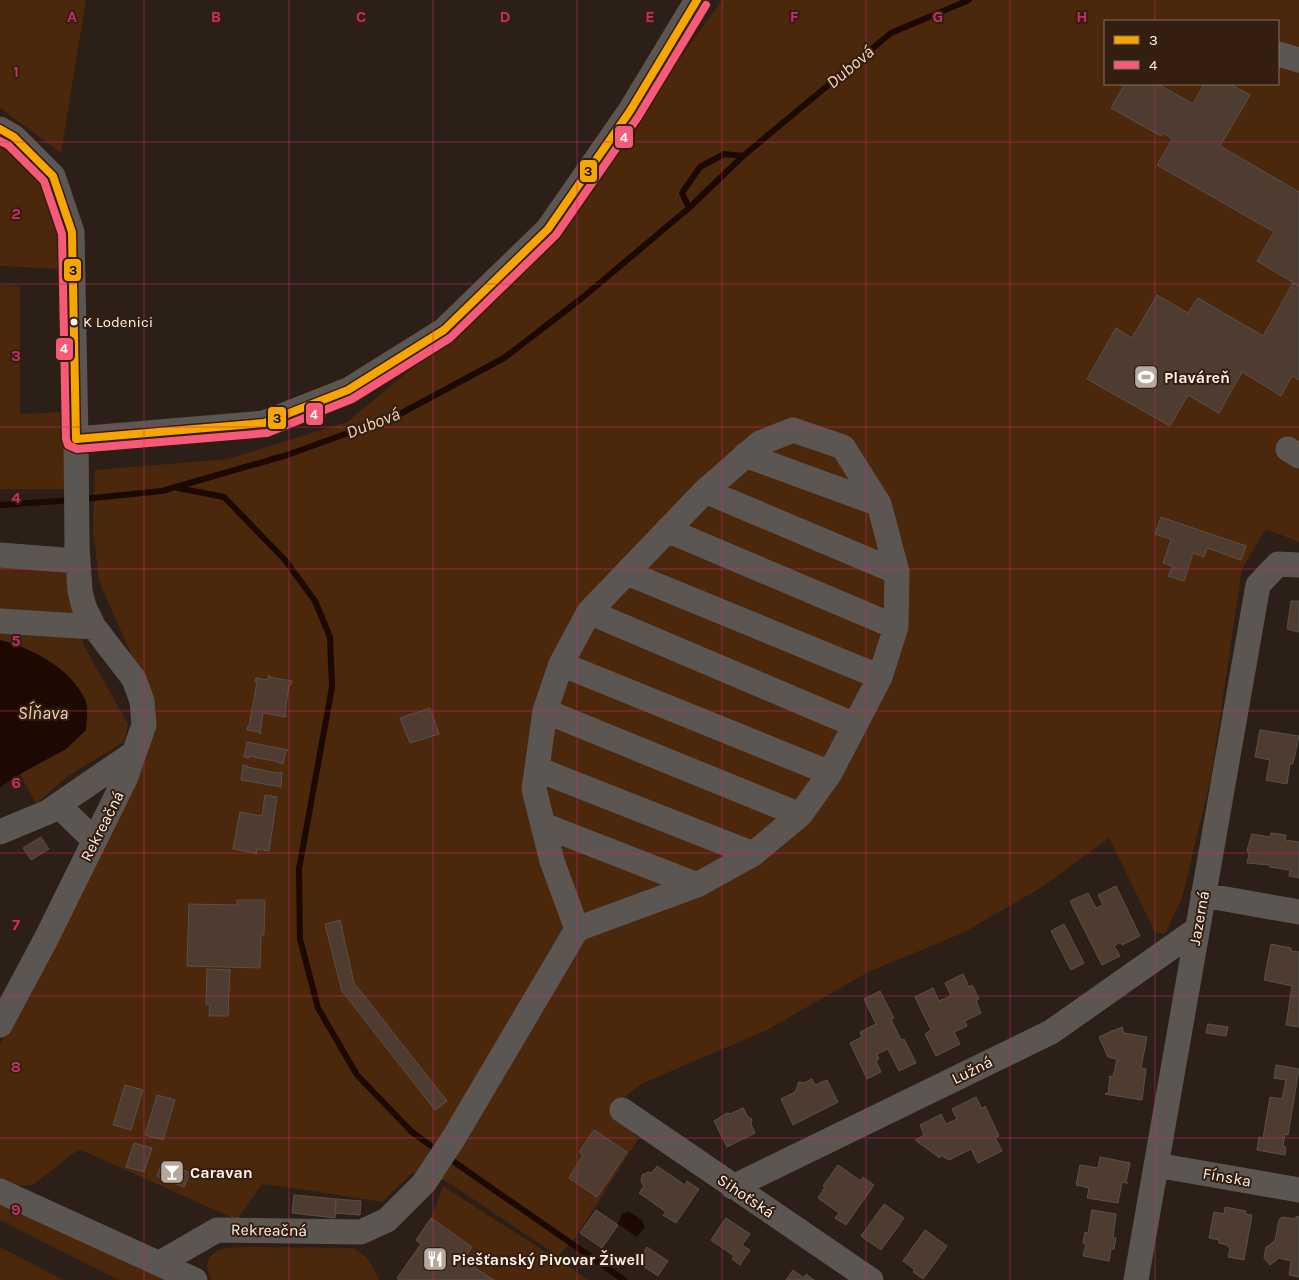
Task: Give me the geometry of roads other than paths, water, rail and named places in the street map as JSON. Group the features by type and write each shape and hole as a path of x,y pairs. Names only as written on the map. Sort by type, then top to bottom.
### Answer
{"street":[{"path":"76,439 264,423 348,390 444,330 548,229 630,111 697,0"},
{"path":"1279,54 1299,60"},
{"name":"Rekreačná","path":"0,129 14,137 53,176 72,232 77,553 80,591 84,607 94,627 134,679 142,701 144,725 125,780 46,939 0,1025"},
{"path":"793,430 844,447 879,504 897,572 896,627 880,677 830,773 800,815 753,854 697,886 577,929 552,861 534,789 544,711 561,664 589,612 705,491 745,455 760,443 793,430"},
{"path":"745,455 879,504"},
{"path":"705,491 897,572"},
{"path":"667,530 896,627"},
{"path":"0,554 77,553"},
{"name":"Jazerná","path":"1136,1280 1258,585 1289,564"},
{"path":"628,572 880,677"},
{"path":"589,612 855,725"},
{"path":"0,621 94,627"},
{"path":"561,664 830,773"},
{"path":"544,711 800,815"},
{"path":"0,832 48,812 134,753"},
{"path":"537,769 753,854"},
{"path":"58,804 94,840"},
{"path":"543,825 697,886"},
{"path":"1203,895 1299,912"},
{"name":"Rekreačná","path":"160,1263 217,1230 361,1232 387,1220 424,1183 453,1139 577,929"},
{"name":"Lužná","path":"733,1187 1051,1032 1196,930"},
{"name":"Sihoťská","path":"622,1110 872,1280"},
{"name":"Fínska","path":"1156,1165 1299,1190"},
{"path":"0,1191 195,1280"}],"water":[{"name":"Sĺňava","path":"0,640 25,648 60,669 78,688 85,699 87,710 86,730 66,749 0,787"},
{"path":"623,1213 634,1214 645,1227 637,1237 618,1224"}],"waterway":[{"name":"Dubová","path":"83,499 162,491 287,455 398,415 504,358 582,298 689,208 743,156 891,33 969,0"},
{"name":"Dubová","path":"689,208 682,193 700,167 724,154 743,156"},
{"path":"178,488 224,497 285,560 315,601 330,637 332,687 299,869 300,939 318,1008 357,1075 412,1132 438,1151"},
{"name":"Dubová","path":"0,505 73,500"},
{"path":"447,1157 624,1280"}],"place":[{"name":"K Lodenici","path":"74,322"},
{"name":"Plaváreň","path":"1146,377"},
{"name":"Caravan","path":"172,1172"},
{"name":"Piešťanský Pivovar Žiwell","path":"435,1259"}]}
